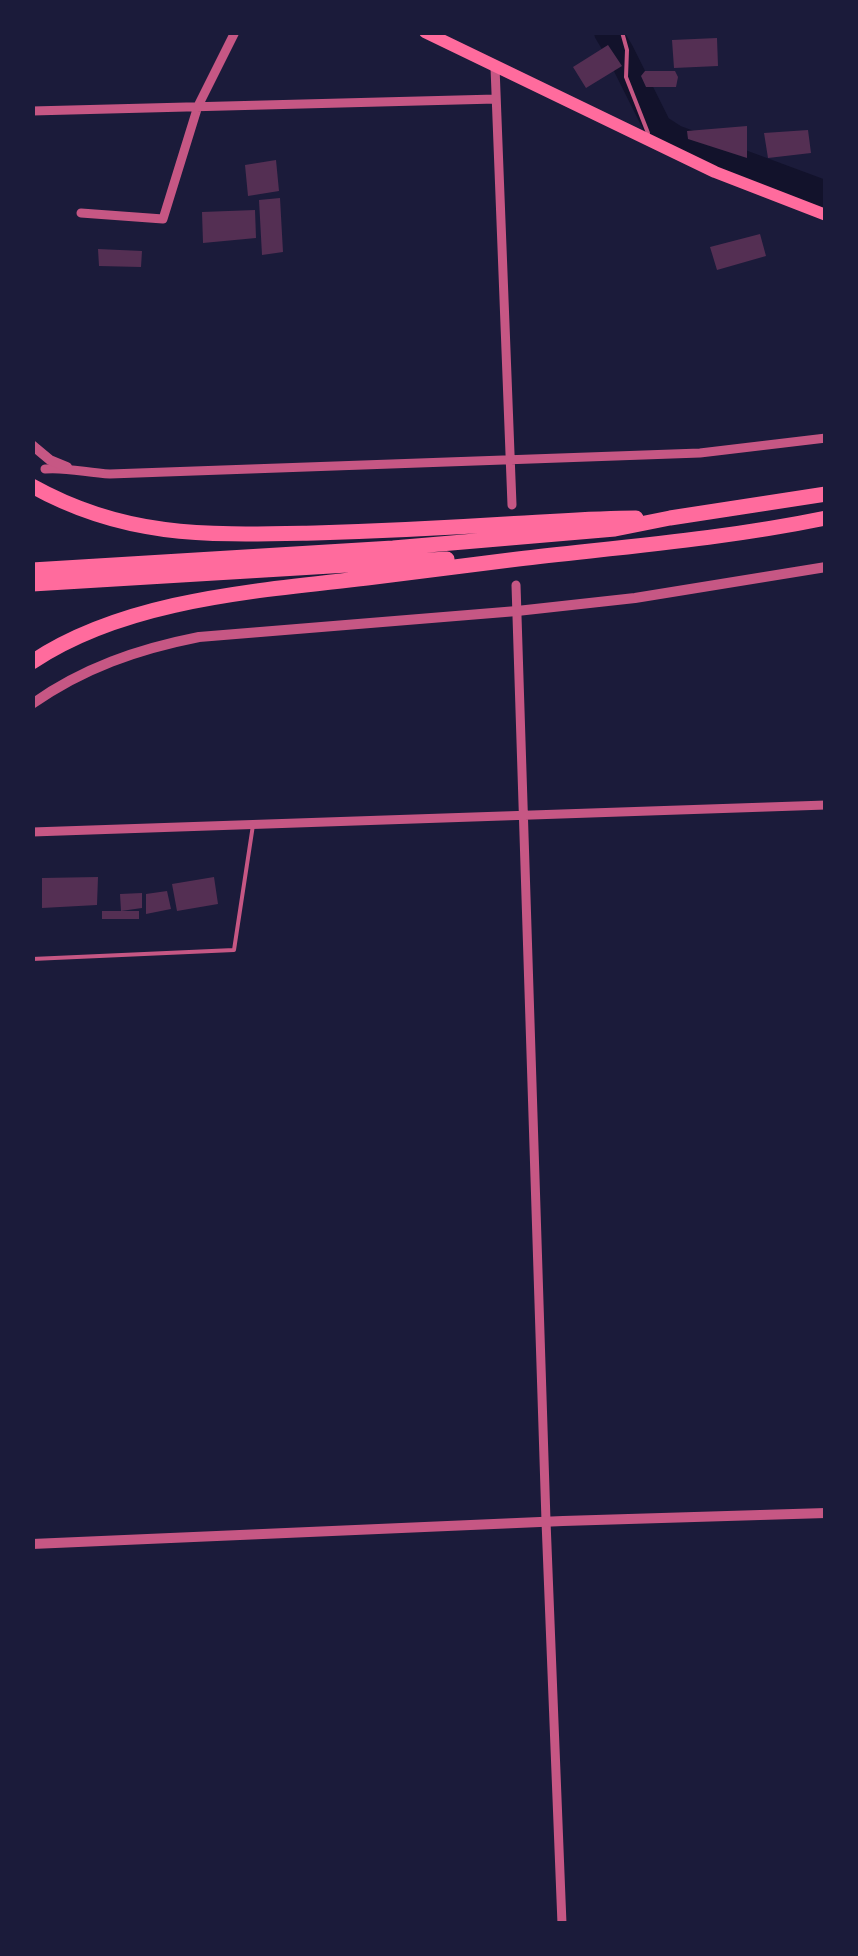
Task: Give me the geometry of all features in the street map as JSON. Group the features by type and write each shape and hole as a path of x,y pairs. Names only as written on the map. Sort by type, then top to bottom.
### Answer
{"highway":[{"path":"32,486 94,515 200,534 389,531 670,518"},
{"path":"32,570 393,548 615,529 826,494"},
{"path":"32,662 100,628 200,600 688,541 826,518"},
{"path":"32,584 430,560 521,559"}],"main road":[{"path":"425,32 716,172 826,215"}],"street":[{"path":"81,213 163,219 198,106 234,32"},
{"path":"495,67 512,505"},
{"path":"32,110 496,99"},
{"path":"32,445 50,460 80,472 110,474 700,453 826,438"},
{"path":"45,469 67,467"},
{"path":"32,704 70,679 116,659 152,646 199,637 517,611 653,595 826,567"},
{"path":"516,585 562,1924"},
{"path":"32,832 826,805"},
{"path":"32,1544 826,1513"}],"lane":[{"path":"622,32 627,50 626,78 651,142"},
{"path":"32,959 234,950 253,825"}],"building":[{"path":"717,38 718,66 674,68 672,40"},
{"path":"608,45 622,66 586,88 573,67"},
{"path":"645,71 675,71 676,87 646,87 641,76"},
{"path":"747,126 747,158 688,139 687,131"},
{"path":"808,130 811,153 768,158 764,133"},
{"path":"276,160 279,191 248,196 245,165"},
{"path":"280,198 283,252 262,255 259,200"},
{"path":"255,210 256,238 203,243 202,212"},
{"path":"760,234 766,256 717,270 710,247"},
{"path":"98,249 142,251 141,267 99,266"},
{"path":"98,877 97,905 42,908 42,878"},
{"path":"214,877 218,904 177,911 172,884"},
{"path":"167,891 171,909 146,914 146,894"},
{"path":"142,893 142,908 121,911 120,894"},
{"path":"102,911 139,911 139,919 102,919"}],"waterway":[{"path":"608,32 658,128 675,139 826,195"}]}
